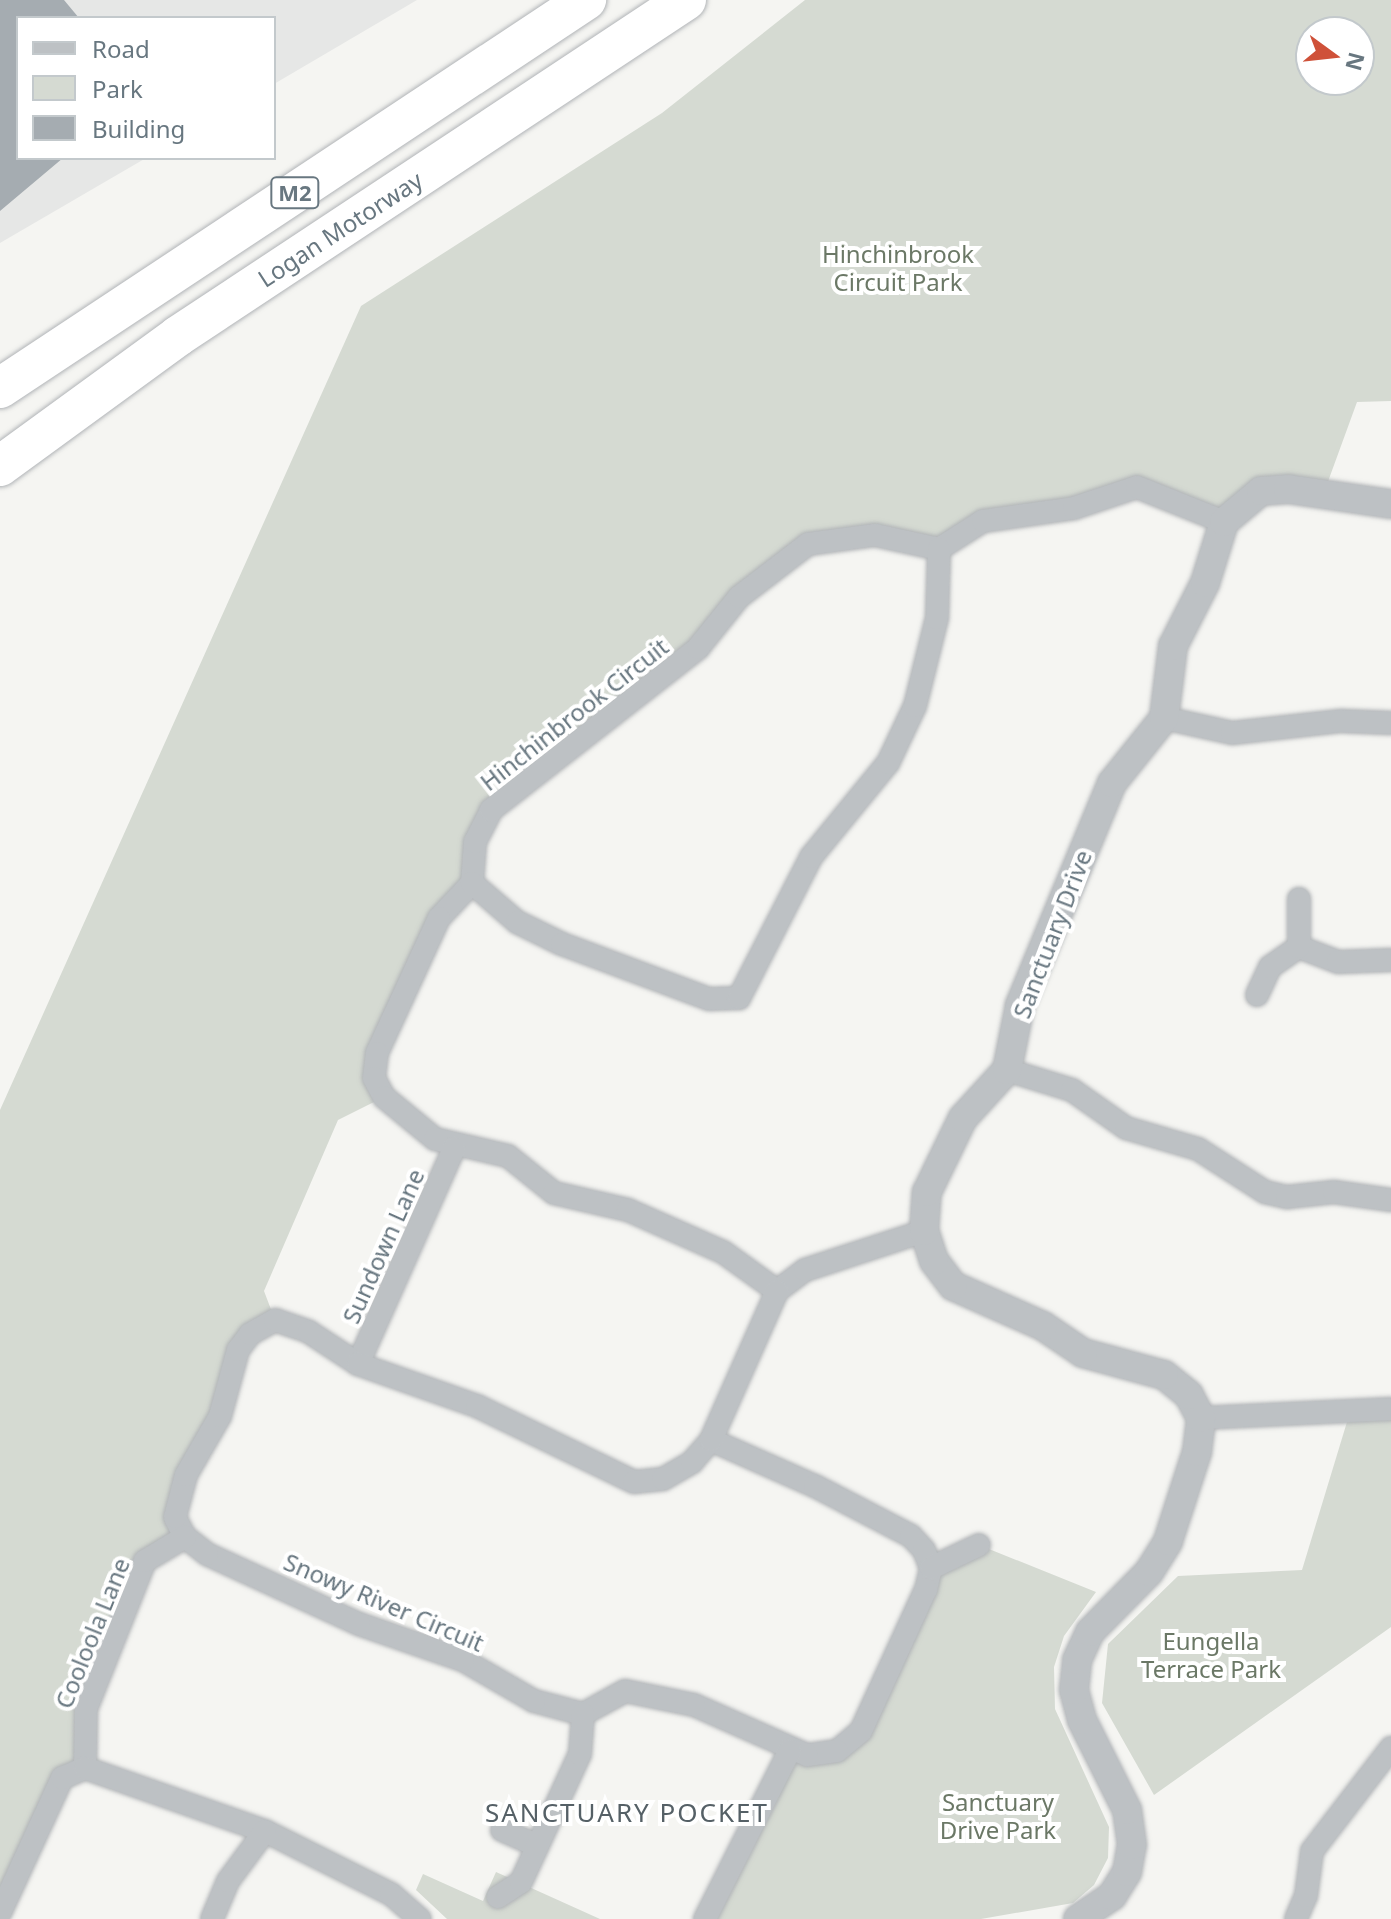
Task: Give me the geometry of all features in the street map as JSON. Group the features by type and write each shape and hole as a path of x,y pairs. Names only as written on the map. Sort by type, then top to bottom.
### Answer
{"highway":[{"name":"M2","path":"0,388 56,348 586,0"},
{"name":"Logan Motorway","path":"0,466 52,426 686,0"},
{"path":"0,365 15,355 56,348"},
{"path":"0,493 34,461 52,426"}],"street":[{"path":"777,1291 723,1252 628,1210 554,1193 508,1156 454,1148 384,1097 374,1078 377,1053 439,918 472,883 517,922 562,944 709,999 739,998 811,857 882,772 915,706 937,618 939,549 983,521 1074,508 1137,487 1224,522"},
{"path":"1391,504 1288,489 1261,491 1224,522 1205,583 1173,646 1164,718 1232,733 1341,721 1391,723"},
{"name":"Hinchinbrook Circuit","path":"472,883 475,842 491,810 698,648 767,570 808,544 839,535 875,535 939,549"},
{"name":"Sanctuary Drive","path":"1007,1070 1020,1005 1112,783 1164,718"},
{"path":"1299,899 1299,947"},
{"path":"1299,947 1338,962 1391,960"},
{"path":"1257,995 1270,967 1299,947"},
{"path":"1078,1919 1112,1896 1127,1872 1132,1845 1127,1810 1082,1720 1074,1690 1077,1660 1090,1632 1149,1572 1168,1541 1197,1452 1201,1418 1189,1395 1164,1375 1083,1353 1043,1326 953,1286 934,1261 924,1231 939,1158 963,1118 1007,1070 1072,1090 1126,1128 1198,1149 1265,1192 1287,1197 1334,1192 1391,1200"},
{"name":"Sundown Lane","path":"358,1364 454,1148"},
{"path":"185,1537 175,1517 186,1475 210,1438 238,1350 250,1334 283,1322 358,1364 490,1412 611,1477 634,1482 663,1479 692,1462 711,1440 777,1291 805,1270 924,1231"},
{"path":"1201,1418 1391,1409"},
{"path":"711,1440 911,1536 931,1568"},
{"name":"Snowy River Circuit","path":"185,1537 207,1554 359,1624 463,1660 534,1701 583,1714"},
{"name":"Cooloola Lane","path":"85,1768 86,1709 118,1643 145,1561 185,1537"},
{"path":"498,1897 521,1882 538,1846 580,1754 583,1714 625,1691 694,1705 790,1750 837,1751 861,1731 931,1568 979,1545"},
{"path":"1296,1919 1306,1896 1312,1851 1391,1748"},
{"path":"714,1916 790,1750"},
{"path":"0,1913 62,1778 85,1768 265,1831 391,1894 420,1919"},
{"path":"502,1830 538,1846"},
{"path":"212,1919 228,1881 265,1831"}],"shaded area":[{"path":"0,0 417,0 276,83 276,16 16,16 16,160 143,160 0,243"}],"green space":[{"name":"Hinchinbrook Circuit Park","path":"805,0 1391,0 1391,401 1357,402 1322,498 1288,489 1224,522 1162,493 1003,516 939,549 875,535 808,544 719,627 491,810 455,899 377,1053 384,1097 338,1120 264,1291 275,1320 262,1325 186,1475 185,1537 145,1562 72,1771 0,1913 0,1110 361,306 662,113"},
{"name":"Eungella Terrace Park","path":"1391,1409 1391,1627 1154,1795 1102,1703 1108,1644 1178,1576 1302,1570 1350,1412"},
{"name":"Sanctuary Drive Park","path":"979,1545 1096,1592 1064,1636 1054,1667 1055,1709 1109,1827 1108,1858 1094,1885 1073,1903 981,1919 706,1919 790,1750 849,1746 931,1568"},
{"path":"496,1872 600,1919 447,1919 416,1890 423,1874 483,1901"}],"building":[{"path":"0,0 64,0 77,16 16,16 16,160 61,160 0,211"}],"district":[{"name":"SANCTUARY POCKET","path":"627,1813"}]}
